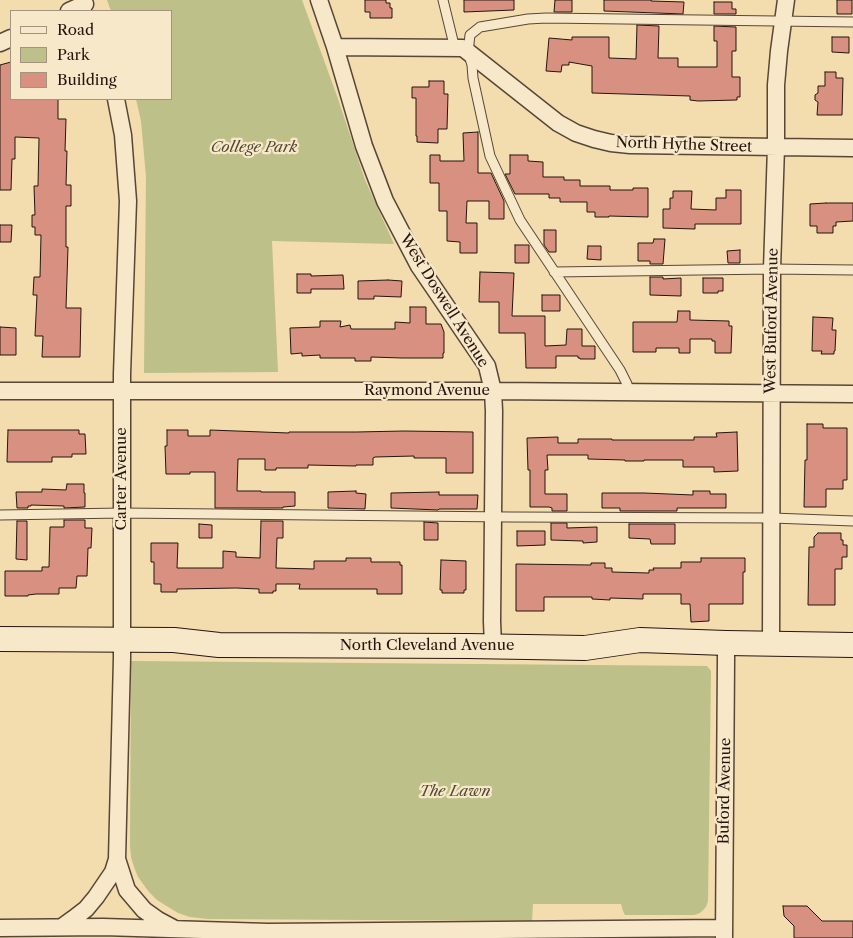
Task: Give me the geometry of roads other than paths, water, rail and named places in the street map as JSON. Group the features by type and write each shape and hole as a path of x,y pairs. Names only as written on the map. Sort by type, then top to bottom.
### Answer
{"main road":[{"name":"North Cleveland Avenue","path":"0,639 174,640 219,645 586,648 640,640 853,645"}],"street":[{"name":"West Doswell Avenue","path":"319,0 364,146 384,201 419,266 487,366 494,391 493,646"},
{"name":"West Buford Avenue","path":"771,643 772,269 776,85 786,0"},
{"path":"72,10 86,5"},
{"path":"335,47 462,50"},
{"name":"North Hythe Street","path":"462,50 558,123 576,133 594,139 630,145 853,148"},
{"name":"Carter Avenue","path":"116,100 123,135 128,201 122,392 122,640 118,859 127,890 144,910 175,929"},
{"name":"Raymond Avenue","path":"0,391 494,391 853,394"},
{"name":"Buford Avenue","path":"724,933 726,643"},
{"name":"Carter Avenue","path":"62,927 86,909 96,897 113,872 118,859"},
{"path":"9,931 62,927 251,932 475,934 724,933"}],"lane":[{"path":"442,0 462,50 472,65 472,78 490,156 520,220 620,370 627,384 628,393"},
{"path":"462,50 470,35 480,27 528,19 853,22"},
{"path":"554,272 772,269 853,270"},
{"path":"0,515 122,513 772,518 853,521"}],"park label":[{"name":"College Park","path":"254,148"},
{"name":"The Lawn","path":"455,792"}]}
